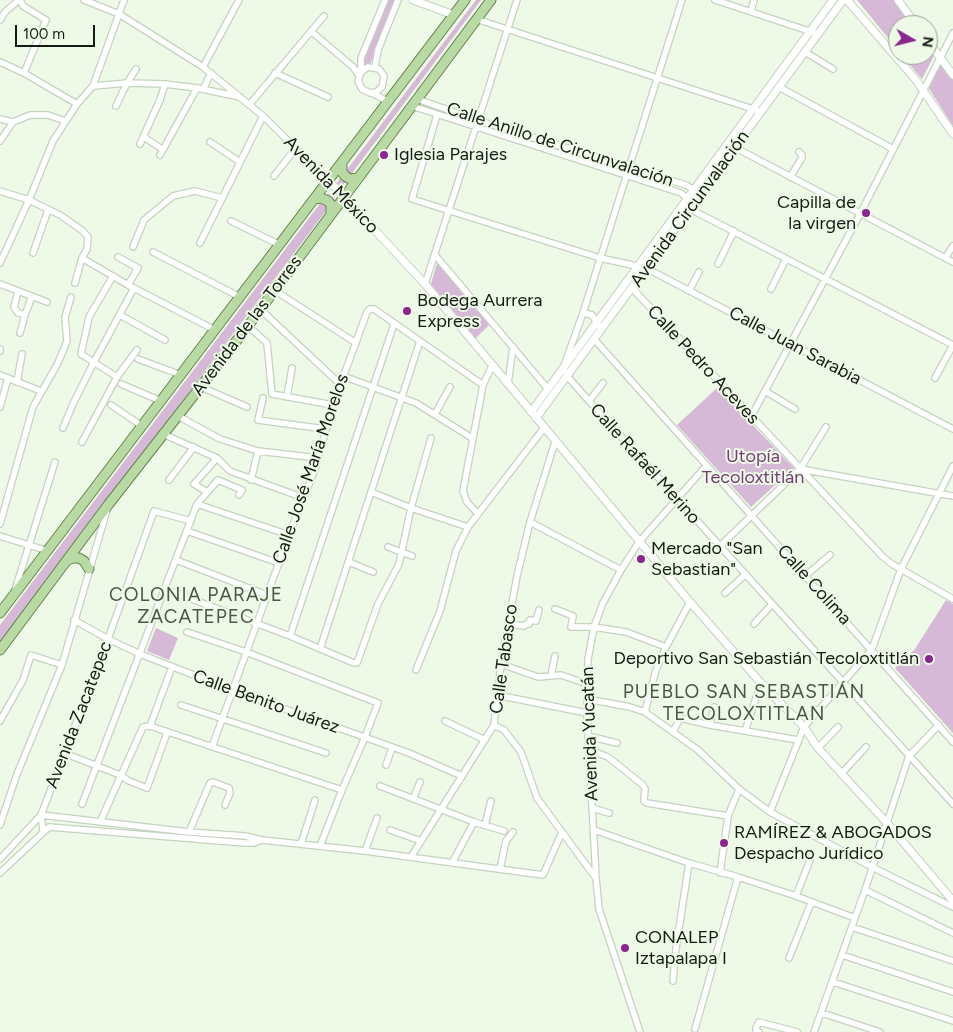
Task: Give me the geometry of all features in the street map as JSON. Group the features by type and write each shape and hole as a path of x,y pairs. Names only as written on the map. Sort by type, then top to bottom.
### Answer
{"main road":[{"name":"Avenida de las Torres","path":"0,613 465,0"},
{"name":"Avenida de las Torres","path":"0,650 3,640 68,560 108,505 248,326 491,0"},
{"path":"342,164 345,176 350,179 358,178"},
{"path":"315,199 321,198 328,201 331,206 331,213"},
{"path":"68,560 73,558 82,559 89,569"}],"street":[{"path":"0,20 5,12 19,0 24,6 46,20 24,73"},
{"name":"Avenida México","path":"84,0 119,14 211,73 263,116 344,196 425,284 690,602 761,683 804,727 818,748 887,823 953,901"},
{"path":"0,263 53,141 77,104 93,86 124,0"},
{"path":"203,68 238,0"},
{"path":"385,0 361,58 358,81 360,86 367,92 389,102"},
{"path":"375,68 378,50 398,0"},
{"path":"413,0 454,15"},
{"path":"425,284 517,0"},
{"path":"564,365 583,312 682,0"},
{"path":"715,0 818,34"},
{"path":"751,12 754,0"},
{"path":"845,0 888,46 924,89 953,134"},
{"name":"Avenida Circunvalación","path":"531,412 810,31 832,3 845,0"},
{"path":"898,0 909,15"},
{"name":"Avenida Circunvalación","path":"536,418 818,34 832,3"},
{"path":"249,105 324,16"},
{"path":"476,19 761,112"},
{"path":"312,32 360,73"},
{"path":"751,417 860,214 953,33"},
{"path":"805,52 832,69"},
{"path":"938,55 953,75"},
{"path":"0,62 24,73 77,104"},
{"path":"360,73 368,67 382,72 384,79 380,90 372,93"},
{"path":"783,68 790,72"},
{"path":"116,106 136,69"},
{"path":"144,137 161,152 211,73"},
{"path":"275,73 328,97"},
{"path":"93,86 127,83 165,84 200,88 241,98"},
{"path":"140,144 160,100 165,84"},
{"path":"779,87 893,148"},
{"name":"Calle Anillo de Circunvalación","path":"414,103 437,115 475,128 681,193 687,198 690,207"},
{"name":"Calle Anillo de Circunvalación","path":"414,103 477,120 686,185 696,199"},
{"path":"0,141 13,122 30,115 48,115 65,121"},
{"name":"Calle Juan Sarabia","path":"437,115 412,199 600,258 646,268 953,429"},
{"path":"200,244 263,116"},
{"path":"0,119 13,122"},
{"path":"210,142 240,162"},
{"path":"734,147 953,262"},
{"path":"274,176 296,148"},
{"path":"790,177 802,158 799,152"},
{"path":"0,191 29,200 83,231 88,236 87,249 82,258 75,283"},
{"path":"132,247 144,220 173,196 195,191 222,198"},
{"path":"690,207 953,345 935,378"},
{"path":"33,253 48,210"},
{"path":"231,221 280,245"},
{"path":"718,264 734,231"},
{"path":"945,258 953,246"},
{"path":"153,252 240,297"},
{"path":"435,255 548,389"},
{"path":"118,257 138,268 128,285"},
{"path":"82,258 128,285 215,330"},
{"path":"771,289 786,259"},
{"path":"689,291 699,272"},
{"path":"113,276 89,318 81,354 116,377"},
{"path":"0,284 46,302"},
{"path":"63,428 94,362 134,288"},
{"name":"Calle Pedro Aceves","path":"632,288 882,556 892,564 953,599"},
{"path":"274,290 356,343"},
{"path":"18,291 14,306 18,313 25,315"},
{"path":"20,334 32,296"},
{"path":"0,524 33,407 58,363 67,341 65,317 71,297"},
{"path":"260,309 340,384"},
{"name":"Calle José María Morelos","path":"212,746 304,498 340,384 367,312 370,309 374,309 394,324"},
{"path":"583,312 592,315 601,329"},
{"path":"120,316 165,340"},
{"path":"290,636 394,324 483,385"},
{"path":"248,326 267,343 272,394 333,405"},
{"name":"Calle Colima","path":"594,339 953,742"},
{"path":"320,649 420,341"},
{"path":"508,384 513,347"},
{"path":"82,442 116,377 137,350"},
{"path":"17,382 22,354"},
{"path":"138,359 181,375"},
{"name":"Calle Rafaél Merino","path":"564,365 567,376 589,401 953,804"},
{"path":"478,514 466,502 463,491 483,385 492,366"},
{"path":"287,397 292,368"},
{"path":"0,375 41,391"},
{"path":"343,376 416,403 472,438"},
{"path":"0,408 8,378"},
{"path":"589,401 603,383"},
{"path":"121,384 161,400"},
{"path":"201,387 247,408"},
{"path":"435,414 450,387"},
{"path":"765,391 795,409"},
{"path":"263,398 258,420 325,429"},
{"path":"111,405 142,426"},
{"path":"178,416 220,439 258,451 318,458"},
{"path":"720,546 750,515 800,469 826,427"},
{"path":"416,670 440,611 456,551 468,527 544,428"},
{"path":"163,434 217,458 230,471 304,498"},
{"path":"165,589 290,636 354,663 358,661 378,604 399,564 431,438"},
{"name":"Calle Tabasco","path":"555,442 530,522 517,576 501,664 494,725 504,730 521,752 537,798 596,878"},
{"path":"169,480 194,447"},
{"path":"251,480 258,451"},
{"path":"207,492 194,484 217,458"},
{"path":"14,595 55,462"},
{"name":"Avenida Yucatán","path":"640,1032 599,909 588,736 588,660 594,627 603,603 621,570 639,542 706,466"},
{"path":"770,812 804,727 872,649 901,569 953,466"},
{"path":"800,469 953,496"},
{"path":"82,804 197,504 218,480 242,490 239,496"},
{"path":"371,492 468,527"},
{"path":"197,504 289,535"},
{"path":"0,825 16,774 62,665 108,505"},
{"name":"Avenida Zacatepec","path":"0,860 41,815 154,511 191,521"},
{"path":"530,522 621,570"},
{"path":"187,531 279,563"},
{"path":"0,536 48,552"},
{"path":"388,547 412,556"},
{"path":"805,576 830,555"},
{"path":"176,560 267,595"},
{"path":"348,562 373,572"},
{"path":"725,593 746,574"},
{"path":"645,712 656,670 690,602"},
{"path":"754,624 772,604"},
{"path":"555,609 573,616 571,627 594,627 626,632 666,647"},
{"path":"508,624 524,626 529,624 530,620 536,621 539,610"},
{"name":"Calle Benito Juárez","path":"74,620 108,639 172,667 409,753 462,776"},
{"path":"187,632 246,652 378,703 320,846"},
{"path":"0,720 23,680 31,654 62,665"},
{"path":"551,676 555,656"},
{"path":"501,664 538,677 561,675 587,684"},
{"path":"150,726 172,667"},
{"path":"745,731 761,683"},
{"path":"497,695 587,713"},
{"path":"587,699 630,707 645,712 698,750 739,789 770,812 953,908"},
{"path":"181,705 326,753"},
{"path":"710,725 714,707"},
{"path":"673,732 680,718 798,740"},
{"path":"445,722 485,740"},
{"path":"410,857 494,725"},
{"path":"814,1032 865,890 908,756 938,725"},
{"path":"100,822 143,726 150,726 342,790"},
{"path":"818,748 838,727"},
{"path":"64,753 120,774 129,781 147,788 168,733"},
{"path":"588,736 617,743"},
{"path":"841,774 866,747"},
{"path":"386,765 392,748"},
{"path":"589,750 608,757 643,785 645,789 644,801 647,803 728,816"},
{"path":"190,832 210,782 229,788 230,793 225,805"},
{"path":"413,799 420,782"},
{"path":"380,786 440,810 504,831"},
{"path":"720,873 728,816 739,789"},
{"path":"301,844 315,800"},
{"path":"485,825 491,801"},
{"path":"592,808 609,813"},
{"path":"41,815 190,832 254,837 262,840 365,851 543,875 562,832"},
{"name":"Avenida Zacatepec","path":"41,815 43,831"},
{"path":"365,851 376,818"},
{"path":"452,863 474,822"},
{"path":"0,873 49,827 230,842 254,843 262,840"},
{"path":"390,830 421,841"},
{"path":"594,830 689,863 796,896 855,918"},
{"path":"500,869 506,841 513,832"},
{"path":"230,835 230,842"},
{"path":"0,860 8,864"},
{"path":"796,896 810,860"},
{"path":"673,981 689,863"},
{"path":"695,1029 738,877"},
{"path":"865,890 953,933"},
{"path":"789,958 811,903"},
{"path":"852,927 953,961"},
{"path":"842,955 953,992"},
{"path":"833,982 953,1022"},
{"path":"822,1013 880,1032"},
{"path":"759,1032 756,1031 759,1022 797,1032"}],"green space":[{"path":"388,0 397,0 370,64 362,65"},
{"path":"476,0 481,0 341,188 336,184"},
{"path":"857,0 895,0 906,15 888,15 888,38"},
{"path":"942,62 953,78 953,126 928,87"},
{"path":"910,65 929,65 922,79"},
{"path":"328,193 335,199 0,642 0,625"},
{"path":"438,260 491,323 473,341 429,290"},
{"name":"Utopía Tecoloxtitlán","path":"717,388 794,468 751,507 677,425"},
{"name":"Deportivo San Sebastián Tecoloxtitlán","path":"946,600 953,604 953,733 895,668 915,649"},
{"path":"156,628 178,638 169,660 147,651"}],"place":[{"name":"Iglesia Parajes","path":"384,155"},
{"name":"Capilla de la virgen","path":"866,213"},
{"name":"Bodega Aurrera Express","path":"407,311"},
{"name":"Mercado \"San Sebastian\"","path":"641,559"},
{"name":"Deportivo San Sebastián Tecoloxtitlán","path":"929,659"},
{"name":"RAMÍREZ & ABOGADOS Despacho Jurídico","path":"724,843"},
{"name":"CONALEP Iztapalapa I","path":"625,948"}],"district":[{"name":"COLONIA PARAJE ZACATEPEC","path":"196,606"},
{"name":"PUEBLO SAN SEBASTIÁN TECOLOXTITLAN","path":"744,703"}]}
